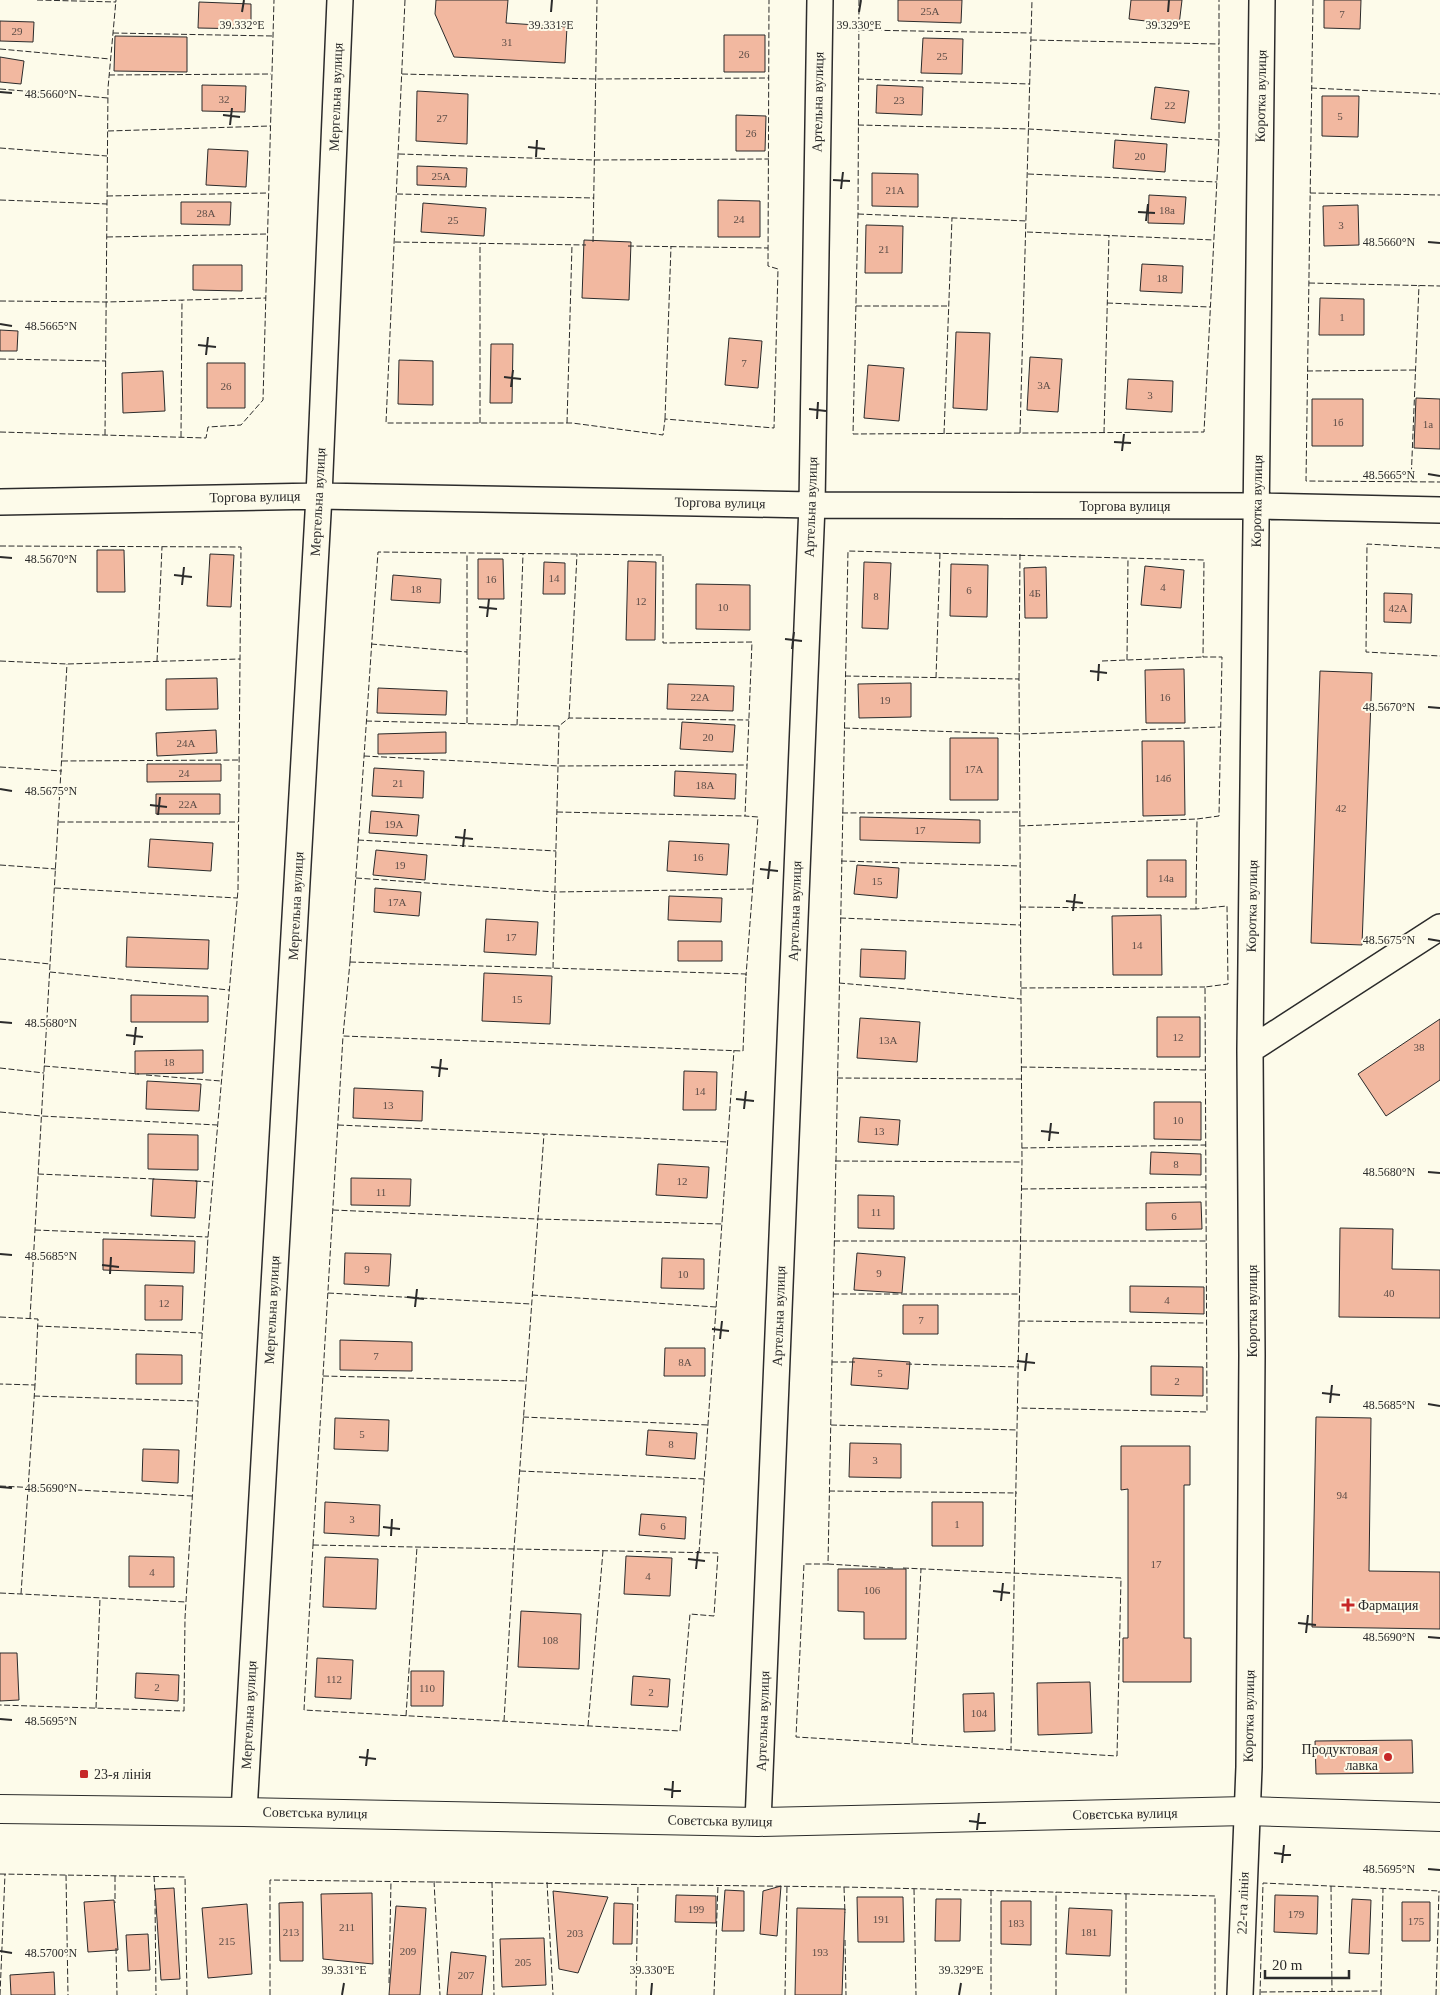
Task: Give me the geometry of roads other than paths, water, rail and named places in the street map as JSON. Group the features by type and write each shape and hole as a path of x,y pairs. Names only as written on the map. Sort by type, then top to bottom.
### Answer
{"main road":[{"name":"Совєтська вулиця","path":"0,1809 758,1822 1246,1811 1440,1816"}],"street":[{"name":"Мергельна вулиця","path":"244,1812 319,496 340,0"},
{"name":"Артельна вулиця","path":"758,1822 812,504 820,0"},
{"name":"Коротка вулиця","path":"1246,1811 1249,1767 1252,1355 1250,1050 1262,0"},
{"name":"Торгова вулиця","path":"0,502 319,496 812,504 1257,506 1440,510"},
{"path":"1250,1050 1440,927"},
{"name":"22-га лінія","path":"1240,1995 1246,1811"}],"place":[{"name":"Фармация","path":"1348,1605"},
{"name":"Продуктовая лавка","path":"1388,1757"},
{"name":"23-я лінія","path":"84,1774"}]}
